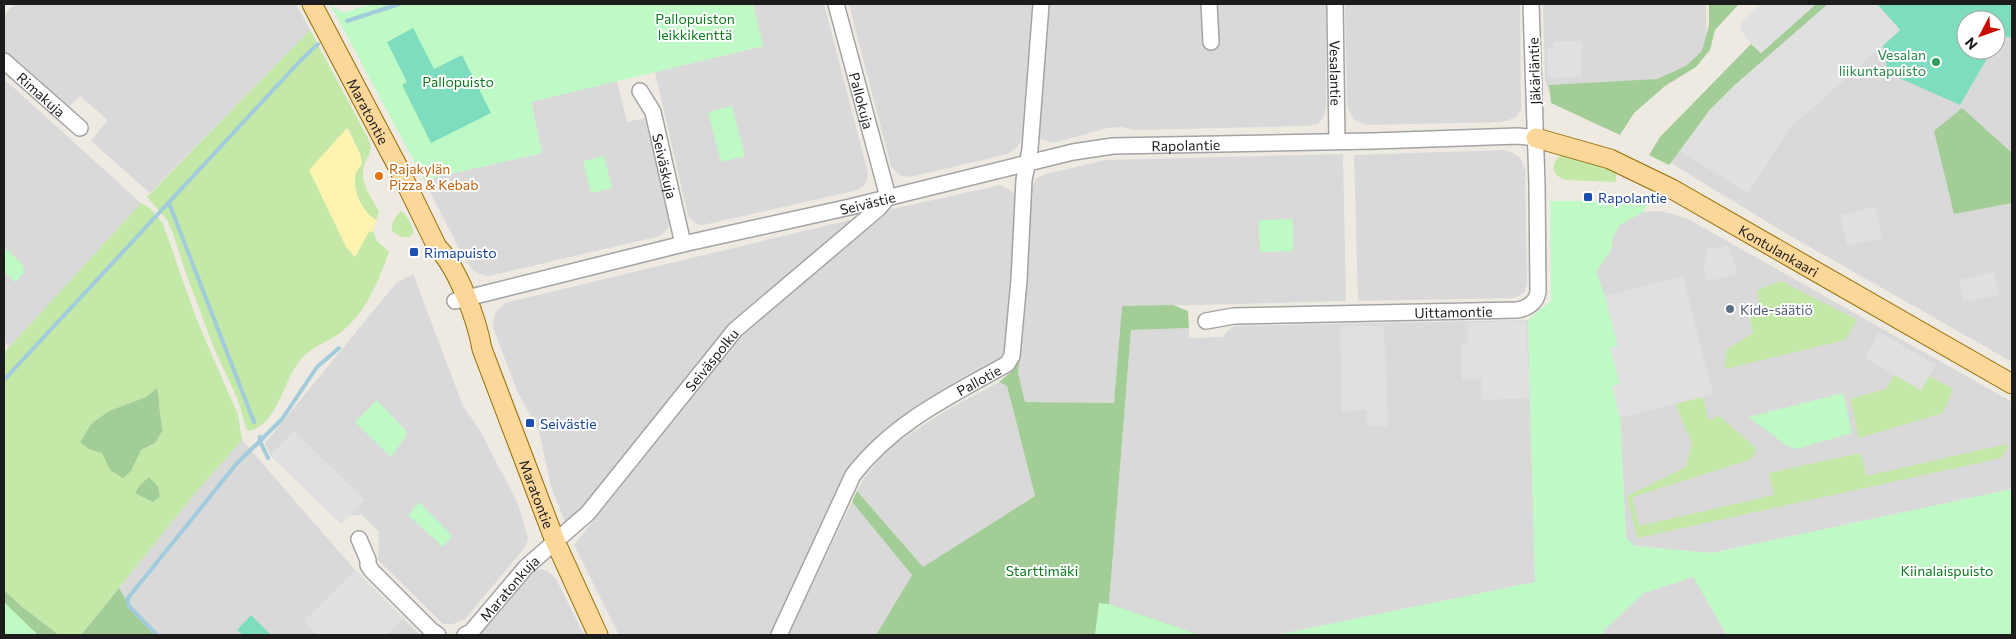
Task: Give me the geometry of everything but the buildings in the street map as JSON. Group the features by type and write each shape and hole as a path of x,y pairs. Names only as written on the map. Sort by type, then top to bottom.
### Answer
{"main road":[{"name":"Maratontie","path":"312,4 437,247 438,262 460,299 469,336 482,349 555,542 598,635"},
{"name":"Kontulankaari","path":"1536,138 1610,159 1672,188 2012,384"}],"street":[{"name":"Pallokuja","path":"836,4 888,197"},
{"name":"Pallotie","path":"779,635 853,475 869,454 900,427 935,404 1007,364 1012,356 1019,280 1024,180 1030,149 1041,4"},
{"path":"1210,4 1211,42"},
{"name":"Vesalantie","path":"1335,4 1337,141"},
{"name":"Jäkärläntie","path":"1531,4 1536,138"},
{"name":"Rimakuja","path":"4,61 80,128"},
{"name":"Seiväskuja","path":"640,91 653,112 683,244"},
{"name":"Rapolantie","path":"1134,146 1518,136 1536,138"},
{"name":"Uittamontie","path":"1206,321 1234,316 1517,310 1528,306 1538,292 1536,138"},
{"name":"Seivästie","path":"460,299 1073,152 1113,146 1134,146"},
{"name":"Seiväspolku","path":"555,542 588,513 735,330 879,208 888,197"},
{"path":"359,539 372,572 430,630 438,635"},
{"name":"Maratonkuja","path":"465,635 472,632 526,567 555,542"}],"shaded area":[{"path":"14,4 296,4 310,30 150,193 91,141 108,120 80,96 66,110 4,53 4,16"},
{"path":"753,4 824,4 868,173 867,179 864,186 858,190 703,225 696,224 688,216 655,72 762,46"},
{"path":"849,4 1032,4 1022,138 1018,146 1008,154 910,177 902,176 896,172 891,166"},
{"path":"1046,4 1326,4 1326,107 1324,117 1317,124 1307,126 1134,130 1122,127 1108,128 1053,143 1041,139 1036,131"},
{"path":"1345,4 1520,4 1521,110 1516,117 1503,122 1367,125 1354,119 1347,106"},
{"path":"1543,4 1706,4 1707,50 1608,128 1552,95 1548,89 1545,80"},
{"path":"1761,4 1816,4 1761,53 1751,44 1740,29 1742,21"},
{"path":"1823,4 1909,4 1956,42 1956,60 2006,60 2006,36 2012,39 2012,362 1782,231 1661,157"},
{"path":"1828,4 1877,4 1900,30 1789,129 1748,193 1680,151 1709,111 1735,85"},
{"path":"1553,41 1582,41 1582,77 1548,78 1547,48 1553,48"},
{"path":"4,79 141,203 10,347 4,341"},
{"path":"617,81 627,122 645,118 669,219 669,226 660,236 489,276 473,270 465,260 424,180 542,153 531,102"},
{"path":"1504,150 1520,158 1525,169 1527,283 1525,292 1514,298 1358,301 1354,155"},
{"path":"1343,154 1346,301 1122,307 1114,403 1025,402 1018,373 1032,188 1036,179 1046,174 1106,160"},
{"path":"1001,185 1014,193 1016,201 1005,350 994,367 926,402 879,436 851,469 772,635 619,635 574,545 743,335 892,209"},
{"path":"1875,207 1882,238 1847,246 1840,215"},
{"path":"1659,211 1690,220 2012,402 2012,489 1712,553 1634,546 1626,538 1620,418 1596,272 1611,250 1613,237 1620,224 1643,212"},
{"path":"858,218 730,326 567,527 551,486 539,431 518,393 493,328 495,313 505,303"},
{"path":"1728,246 1738,274 1708,281 1704,271 1707,249"},
{"path":"1994,272 1999,295 1964,302 1959,280"},
{"path":"413,274 463,406 478,427 518,504 528,538 526,546 465,619 453,624 443,624 378,560 379,532 362,515 349,515 341,524 270,455 265,443 397,282"},
{"path":"1683,276 1713,394 1620,418 1612,386 1620,384 1610,348 1618,346 1605,296"},
{"path":"1528,320 1535,582 1276,635 1200,635 1109,604 1131,330 1189,328 1189,338 1223,337 1228,330 1235,326"},
{"path":"1526,321 1530,398 1482,400 1481,379 1462,380 1461,345 1468,344 1467,323"},
{"path":"1340,326 1384,326 1388,426 1368,426 1366,410 1342,412"},
{"path":"1879,332 1936,365 1921,390 1865,358"},
{"path":"999,382 1007,386 1035,496 923,567 857,491 864,478 887,449 945,411"},
{"path":"294,431 365,500 341,524 270,455"},
{"path":"242,440 355,570 420,635 159,635 131,608 119,588 191,498"},
{"path":"852,502 912,575 876,635 788,635"},
{"path":"541,569 548,571 556,579 584,635 480,635 534,572"},
{"path":"355,570 403,619 386,635 318,635 304,621"},
{"path":"1694,577 1727,635 1603,635 1603,631 1644,593"}],"green space":[{"name":"Pallopuisto","path":"330,4 343,13 371,4 753,4 763,46 531,102 542,153 424,180"},
{"path":"1709,4 1739,4 1715,30 1710,50 1696,67 1665,86 1634,113 1620,135 1551,103 1549,85 1657,79 1686,66 1702,51 1709,25"},
{"path":"1816,4 1828,4 1735,85 1709,111 1669,165 1649,155 1660,137 1751,44 1761,53"},
{"name":"Vesalan liikuntapuisto","path":"1877,4 2012,4 2012,38 2006,37 2006,10 1956,10 1956,60 1986,60 1960,105 1888,73 1883,46 1900,30"},
{"path":"413,28 434,69 462,55 491,113 431,143 402,85 407,82 387,42"},
{"path":"310,30 370,145 370,151 364,166 363,178 379,212 376,220 363,207 357,195 355,175 362,162 348,128 346,247 355,257 368,232 373,231 377,241 389,252 376,286 357,316 340,333 302,358 295,367 274,410 259,427 249,431 246,428 238,400 213,346 173,233 167,220 147,197"},
{"path":"732,106 745,156 721,162 708,112"},
{"path":"1962,108 2012,153 2012,203 1954,214 1934,131"},
{"path":"1562,155 1616,170 1616,182 1566,180 1561,178 1555,172 1554,165"},
{"path":"604,156 612,188 591,193 583,161"},
{"name":"Kiinalaispuisto","path":"1550,201 1633,201 1648,204 1643,212 1620,225 1613,237 1611,250 1596,272 1605,296 1618,347 1611,349 1620,384 1612,386 1620,418 1626,537 1634,546 1712,553 2012,489 2012,635 1727,635 1693,577 1644,593 1603,631 1603,635 1276,635 1535,582 1528,320 1551,301"},
{"path":"141,203 151,209 163,224 196,318 238,415 242,440 191,498 81,635 59,635 21,606 4,590 4,353","holes":["157,388 163,430 155,443 141,450 131,471 110,470 92,423 109,411 146,397"]},
{"path":"401,211 408,218 412,228 413,234 409,237 401,237 392,231 395,218"},
{"path":"1293,219 1293,251 1260,252 1259,220"},
{"path":"4,247 23,265 24,273 15,282 4,271"},
{"path":"1781,281 1857,320 1845,340 1725,369 1726,350 1753,333 1750,318 1761,313 1757,290"},
{"name":"Starttimäki","path":"1173,305 1188,311 1189,328 1131,330 1109,604 1200,635 876,635 912,575 852,502 857,491 923,567 1035,496 1007,386 999,382 1011,372 1020,358 1018,373 1025,402 1114,403 1122,306"},
{"path":"1894,375 1921,390 1929,376 1953,389 1943,413 1859,438 1850,399 1886,389"},
{"path":"157,388 163,430 155,443 141,450 131,471 123,478 110,470 102,453 89,449 80,442 92,423 109,411 146,397"},
{"path":"1843,393 1852,433 1796,449 1787,446 1748,417"},
{"path":"1703,397 1708,420 1719,416 1756,448 1752,459 1632,497 1639,526 1774,495 1769,473 1861,453 1866,476 2009,445 2001,458 1637,538 1627,496 1686,467 1692,443 1675,404"},
{"path":"377,400 406,431 406,436 391,457 355,422"},
{"path":"149,477 158,487 160,496 153,502 135,493 140,485"},
{"path":"419,502 452,536 443,547 408,515"},
{"path":"119,588 131,608 159,635 81,635"},
{"path":"4,590 21,606 59,635 4,635"},
{"path":"4,602 38,635 4,635"},
{"path":"1099,603 1109,604 1200,635 1095,635"},
{"path":"251,615 271,635 243,635 237,630"}],"sand":[{"path":"347,128 360,154 362,163 355,175 357,196 363,207 376,220 373,231 368,233 355,257 346,247 309,170"}],"waterway":[{"path":"347,21 399,4"},
{"path":"4,380 300,61 318,44"},
{"path":"169,203 254,422"},
{"path":"268,458 260,441 282,419 317,367 339,348"},
{"path":"157,635 128,605 128,598 238,462 260,441 260,437"}],"place":[{"name":"Vesalan liikuntapuisto","path":"1936,62"},
{"name":"Rajakylän Pizza & Kebab","path":"379,176"},
{"name":"Rapolantie","path":"1588,197"},
{"name":"Rimapuisto","path":"414,252"},
{"name":"Kide-säätiö","path":"1730,309"},
{"name":"Seivästie","path":"530,423"}],"park label":[{"name":"Pallopuiston leikkikenttä","path":"695,26"}]}
